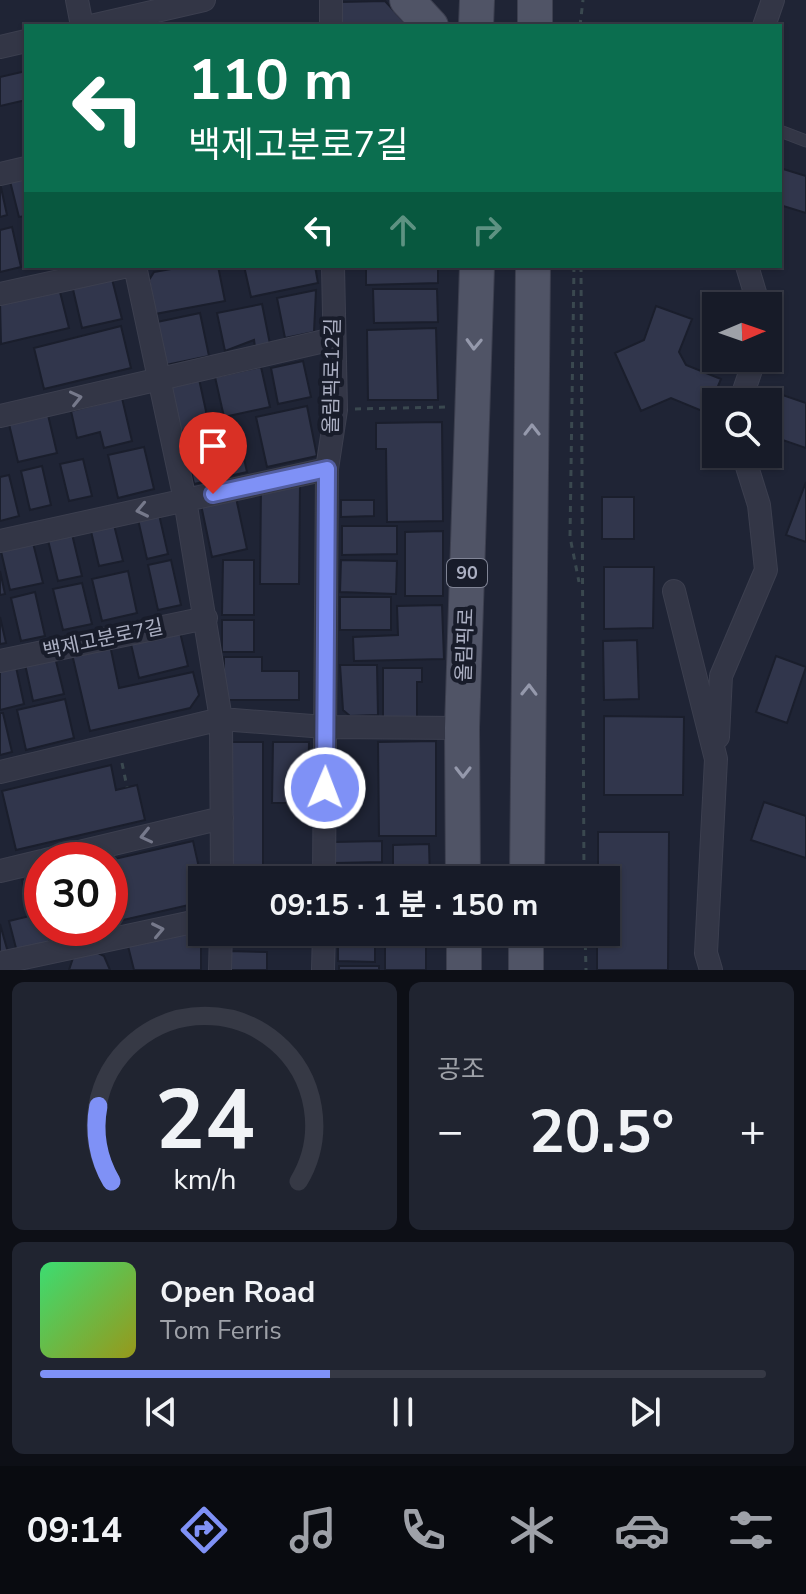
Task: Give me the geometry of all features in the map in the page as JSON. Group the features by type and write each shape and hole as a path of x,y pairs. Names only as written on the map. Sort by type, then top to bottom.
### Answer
{"main road":[{"path":"407,0 429,24"},
{"path":"476,24 477,0"},
{"path":"535,0 535,24"},
{"name":"올림픽로","path":"463,866 462,728 477,268"},
{"path":"527,866 533,268"},
{"path":"464,946 464,970"},
{"path":"526,946 526,970"}],"street":[{"path":"77,0 82,24"},
{"path":"100,24 204,0"},
{"path":"331,0 331,24"},
{"path":"765,24 773,0"},
{"path":"0,47 24,41"},
{"path":"0,174 24,168"},
{"path":"0,294 119,268"},
{"path":"135,268 185,500 221,719 222,866"},
{"name":"올림픽로12길","path":"324,866 327,469 336,410 333,268"},
{"path":"748,268 755,292"},
{"path":"0,416 333,339"},
{"path":"711,970 706,953 721,676 766,570 759,505 747,468"},
{"path":"0,541 327,469"},
{"path":"674,591 716,759"},
{"name":"백제고분로7길","path":"0,661 206,618"},
{"path":"0,772 221,719 325,727 462,728"},
{"path":"120,842 222,818"},
{"path":"0,871 24,865"},
{"path":"0,963 188,923"},
{"path":"220,970 221,946"},
{"path":"323,970 324,946"}],"lane":[{"path":"782,132 806,141"}],"path":[{"path":"581,24 583,0"},
{"path":"574,268 570,537 580,590"},
{"path":"581,268 580,590 584,866"},
{"path":"336,410 472,406"},
{"path":"122,763 127,787"},
{"path":"585,946 586,970"}],"building":[{"path":"385,1 406,24 340,24 340,2"},
{"path":"24,71 24,100 0,106 0,77"},
{"path":"782,169 806,176 806,213 782,206"},
{"path":"24,173 24,216 19,217 9,177"},
{"path":"0,183 7,215 0,217"},
{"path":"12,227 21,267 0,272 0,230"},
{"path":"177,268 218,268 225,301 155,314 149,280 154,272"},
{"path":"244,268 315,268 318,283 251,297"},
{"path":"366,268 438,268 438,283 366,285"},
{"path":"111,275 122,319 82,328 72,285"},
{"path":"59,288 69,328 1,344 0,302"},
{"path":"373,289 437,289 438,322 374,323"},
{"path":"316,290 314,332 285,338 277,298"},
{"path":"262,304 270,344 255,347 254,340 225,351 217,313"},
{"path":"656,306 692,319 679,352 686,365 721,379 717,388 702,388 702,411 671,398 641,411 615,353 644,340"},
{"path":"200,313 209,356 166,365 157,322"},
{"path":"121,326 131,368 44,389 34,348"},
{"path":"436,328 438,400 368,400 367,330"},
{"path":"303,361 311,397 278,404 271,368"},
{"path":"261,367 270,407 224,417 215,377"},
{"path":"199,379 209,425 177,432 167,385"},
{"path":"782,395 806,403 806,448 782,440"},
{"path":"122,398 132,441 104,448 100,432 77,438 71,411"},
{"path":"307,406 317,456 267,467 256,417"},
{"path":"48,415 57,453 18,462 9,424"},
{"path":"236,422 247,472 194,484 183,433"},
{"path":"442,422 443,521 387,522 386,449 376,449 376,423"},
{"path":"144,447 154,489 118,498 108,455"},
{"path":"83,459 92,496 69,501 60,464"},
{"path":"42,466 51,505 30,510 21,471"},
{"path":"9,475 19,516 0,521 0,477"},
{"path":"806,482 806,542 786,535"},
{"path":"261,485 300,485 299,584 260,584"},
{"path":"235,493 247,549 212,557 200,500"},
{"path":"602,497 634,497 634,539 602,539"},
{"path":"341,500 374,500 374,516 341,517"},
{"path":"158,510 168,554 147,559 137,515"},
{"path":"113,521 123,561 99,566 90,527"},
{"path":"342,526 397,526 397,554 342,555"},
{"path":"71,530 82,576 58,581 47,536"},
{"path":"443,531 443,596 405,596 405,532"},
{"path":"32,539 43,583 10,590 0,547"},
{"path":"171,560 181,605 158,610 148,565"},
{"path":"223,560 254,560 254,615 222,615"},
{"path":"341,560 397,561 396,594 340,592"},
{"path":"604,567 654,567 653,628 604,629"},
{"path":"0,571 5,594 0,595"},
{"path":"128,571 137,613 102,621 92,579"},
{"path":"82,583 92,624 63,630 53,589"},
{"path":"35,592 45,636 21,641 11,598"},
{"path":"340,597 391,597 391,630 340,630"},
{"path":"442,605 444,659 354,661 353,637 398,635 397,606"},
{"path":"0,617 6,643 0,644"},
{"path":"222,620 254,620 254,652 222,652"},
{"path":"179,628 188,666 139,678 130,640"},
{"path":"637,640 639,699 604,700 603,641"},
{"path":"110,645 119,688 193,672 199,695 190,708 90,731 72,654"},
{"path":"776,656 806,667 787,723 756,712"},
{"path":"55,657 64,694 33,701 25,664"},
{"path":"224,657 262,657 262,671 299,671 299,700 224,700"},
{"path":"340,665 377,665 378,715 350,716 343,710"},
{"path":"16,667 24,704 0,710 0,670"},
{"path":"383,668 422,668 422,682 417,682 417,719 383,719"},
{"path":"65,699 74,738 26,750 17,710"},
{"path":"0,713 3,713 12,752 0,755"},
{"path":"604,716 684,717 683,795 604,795"},
{"path":"436,741 436,836 379,836 378,742"},
{"path":"230,742 263,742 263,866 230,866"},
{"path":"273,742 309,742 308,803 272,803"},
{"path":"111,765 116,790 137,785 145,820 50,842 24,842 24,848 16,850 2,791"},
{"path":"764,802 806,816 806,858 751,840"},
{"path":"598,832 669,832 668,970 597,970 597,946 620,946 620,866 598,866"},
{"path":"193,841 199,866 188,866 188,905 128,919 128,856"},
{"path":"382,841 382,862 335,863 334,842"},
{"path":"429,844 430,866 353,866 393,865 393,845"},
{"path":"24,917 24,946 42,946 17,952 9,921"},
{"path":"0,924 9,956 0,958"},
{"path":"188,931 188,946 201,946 201,970 134,970 128,946"},
{"path":"338,946 375,946 375,962 338,961"},
{"path":"385,946 426,946 426,970 385,970"},
{"path":"94,951 104,956 110,970 69,970 73,958"},
{"path":"228,951 267,952 267,970 228,970"},
{"path":"339,966 379,966 379,970 339,970"}],"route":[{"path":"213,494 327,469 325,788"}]}
